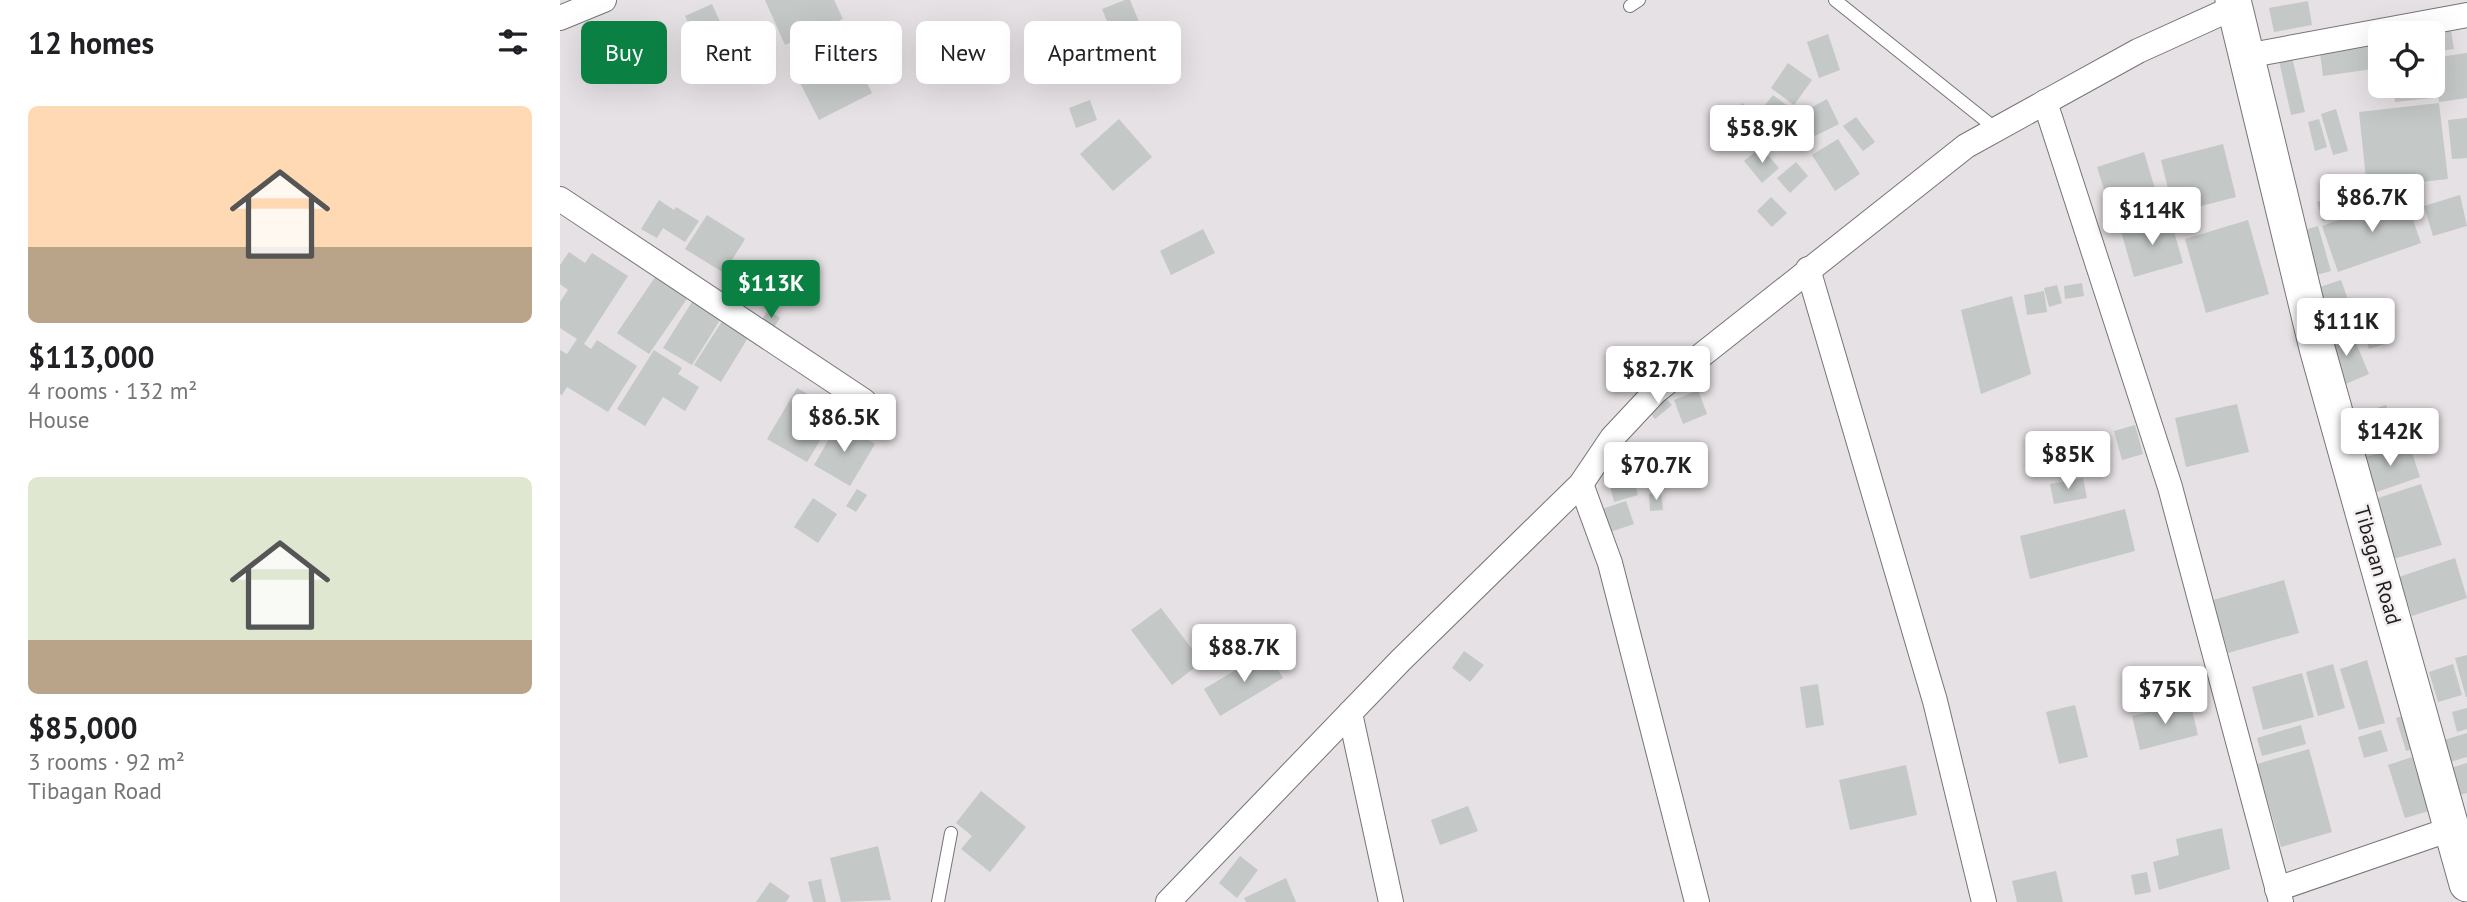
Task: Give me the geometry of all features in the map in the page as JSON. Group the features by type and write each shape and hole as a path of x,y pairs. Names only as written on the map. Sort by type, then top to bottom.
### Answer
{"main road":[{"name":"Tibagan Road","path":"2234,3 2317,348 2467,884"}],"street":[{"path":"560,18 604,0"},
{"path":"1168,902 1401,660 1581,484 1612,438 1655,392 1966,146 2138,51 2234,3"},
{"path":"2246,56 2467,15"},
{"path":"2045,102 2170,487 2279,895 2451,829"},
{"path":"560,199 864,401"},
{"path":"1808,269 1935,701 1984,902"},
{"path":"1581,484 1610,563 1697,902"},
{"path":"1350,713 1391,902"}],"lane":[{"path":"1835,0 1996,129"},
{"path":"938,902 951,833"}],"building":[{"path":"765,0 834,0 843,19 790,21 790,43 785,45"},
{"path":"1130,0 1139,21 1107,21 1102,9"},
{"path":"2308,1 2312,25 2274,32 2269,8"},
{"path":"712,4 720,21 687,21 685,16"},
{"path":"2450,25 2454,49 2445,50 2445,27"},
{"path":"1828,34 1840,70 1819,78 1807,42"},
{"path":"2368,40 2368,70 2323,76 2319,46"},
{"path":"2291,53 2305,112 2291,115 2278,56"},
{"path":"2467,53 2467,98 2439,102 2438,98 2445,98 2445,56"},
{"path":"1788,63 1812,80 1794,105 1771,88"},
{"path":"801,84 867,84 872,93 819,120"},
{"path":"1773,95 1797,113 1785,127 1762,109"},
{"path":"2394,98 2433,98 2395,102"},
{"path":"1827,99 1839,124 1815,136 1803,112"},
{"path":"1090,100 1097,120 1076,128 1069,108"},
{"path":"1742,103 1776,129 1762,147 1729,121"},
{"path":"2439,103 2448,179 2367,188 2359,112"},
{"path":"2336,109 2348,151 2333,155 2321,114"},
{"path":"1856,117 1875,142 1863,151 1843,126"},
{"path":"2467,118 2467,158 2452,159 2448,120"},
{"path":"1119,119 1152,157 1113,191 1080,154"},
{"path":"2319,119 2327,147 2315,151 2308,122"},
{"path":"1838,139 1860,174 1835,191 1812,155"},
{"path":"2223,144 2236,197 2174,213 2161,160"},
{"path":"1761,147 1779,168 1762,183 1744,161"},
{"path":"2144,152 2161,209 2115,224 2097,167"},
{"path":"1796,162 1808,176 1790,193 1777,178"},
{"path":"2348,191 2355,211 2323,221 2317,202"},
{"path":"2460,195 2467,226 2433,236 2424,206"},
{"path":"1771,197 1787,213 1772,227 1757,211"},
{"path":"2405,197 2421,243 2338,272 2322,226"},
{"path":"659,200 699,221 685,242 663,228 657,238 641,229"},
{"path":"707,215 745,239 724,273 685,249"},
{"path":"2170,217 2183,263 2134,277 2121,231"},
{"path":"2248,220 2269,294 2206,313 2185,239"},
{"path":"2318,226 2331,271 2309,277 2298,232"},
{"path":"1203,229 1215,253 1171,275 1160,251"},
{"path":"569,252 585,263 592,253 628,276 584,344 591,349 597,340 637,366 608,412 567,387 562,395 560,394 560,350 567,354 577,339 560,328 560,302 568,290 560,284 560,265"},
{"path":"660,270 693,290 649,354 617,333"},
{"path":"2341,280 2357,325 2330,335 2314,289"},
{"path":"2082,283 2084,296 2065,299 2064,286"},
{"path":"2057,285 2062,303 2049,307 2044,288"},
{"path":"2044,291 2047,312 2027,315 2024,295"},
{"path":"697,294 725,312 692,365 663,348"},
{"path":"2012,296 2031,374 1981,394 1961,310"},
{"path":"768,310 780,318 773,329 761,321"},
{"path":"2374,312 2385,344 2369,349 2359,317"},
{"path":"726,315 752,331 721,382 694,365"},
{"path":"2351,331 2369,374 2341,386 2323,342"},
{"path":"654,350 682,368 678,374 699,387 685,411 663,397 645,426 617,409"},
{"path":"797,388 838,411 807,462 767,439"},
{"path":"1698,390 1707,414 1683,424 1674,400"},
{"path":"1661,393 1672,405 1655,419 1645,406"},
{"path":"2237,404 2249,452 2186,467 2175,418"},
{"path":"2386,405 2398,442 2364,453 2352,416"},
{"path":"839,422 875,444 850,486 814,465"},
{"path":"2135,425 2143,454 2122,460 2114,431"},
{"path":"2409,443 2420,477 2371,494 2360,459"},
{"path":"1704,450 1705,468 1685,469 1683,452"},
{"path":"1630,467 1638,495 1614,502 1607,473"},
{"path":"2083,478 2087,498 2054,504 2050,484"},
{"path":"2421,484 2442,545 2393,559 2375,499"},
{"path":"857,489 867,495 856,512 846,506"},
{"path":"1661,492 1663,510 1650,511 1649,494"},
{"path":"813,498 837,514 818,543 794,527"},
{"path":"1626,501 1634,524 1610,532 1602,509"},
{"path":"2125,509 2135,551 2030,579 2020,536"},
{"path":"2455,558 2467,598 2412,616 2399,577"},
{"path":"2284,580 2299,633 2228,653 2213,600"},
{"path":"1161,608 1202,662 1172,685 1131,630"},
{"path":"1267,651 1283,678 1220,716 1204,689"},
{"path":"1464,651 1484,665 1470,682 1452,668"},
{"path":"2467,655 2467,697 2466,697 2455,658"},
{"path":"2367,660 2385,723 2359,730 2340,669"},
{"path":"2333,664 2345,708 2318,716 2306,672"},
{"path":"2453,664 2462,695 2438,702 2429,672"},
{"path":"2302,673 2314,717 2263,730 2252,687"},
{"path":"1818,684 1824,725 1806,728 1800,687"},
{"path":"2190,702 2198,735 2140,750 2132,716"},
{"path":"2075,705 2088,757 2059,764 2046,712"},
{"path":"2467,708 2467,729 2457,732 2452,712"},
{"path":"2411,713 2421,746 2406,751 2396,718"},
{"path":"2301,725 2306,744 2262,756 2257,738"},
{"path":"2381,730 2388,751 2364,758 2358,737"},
{"path":"2467,733 2467,757 2450,762 2444,740"},
{"path":"2309,749 2332,832 2281,847 2257,764"},
{"path":"2412,757 2429,811 2405,818 2388,765"},
{"path":"2467,763 2467,793 2459,795 2451,768"},
{"path":"1906,765 1917,815 1850,830 1839,780"},
{"path":"981,791 1026,827 990,872 961,849 972,836 956,823"},
{"path":"1468,806 1478,831 1440,845 1431,820"},
{"path":"2222,828 2230,869 2159,890 2153,862 2179,855 2176,839"},
{"path":"878,846 891,900 841,902 830,858"},
{"path":"1240,856 1258,870 1237,898 1219,883"},
{"path":"2056,871 2063,902 2017,902 2012,881"},
{"path":"2147,872 2151,892 2135,895 2131,875"},
{"path":"1286,878 1296,902 1246,902 1244,898"},
{"path":"821,879 826,902 813,902 808,882"},
{"path":"770,882 790,896 786,902 756,902"}]}
